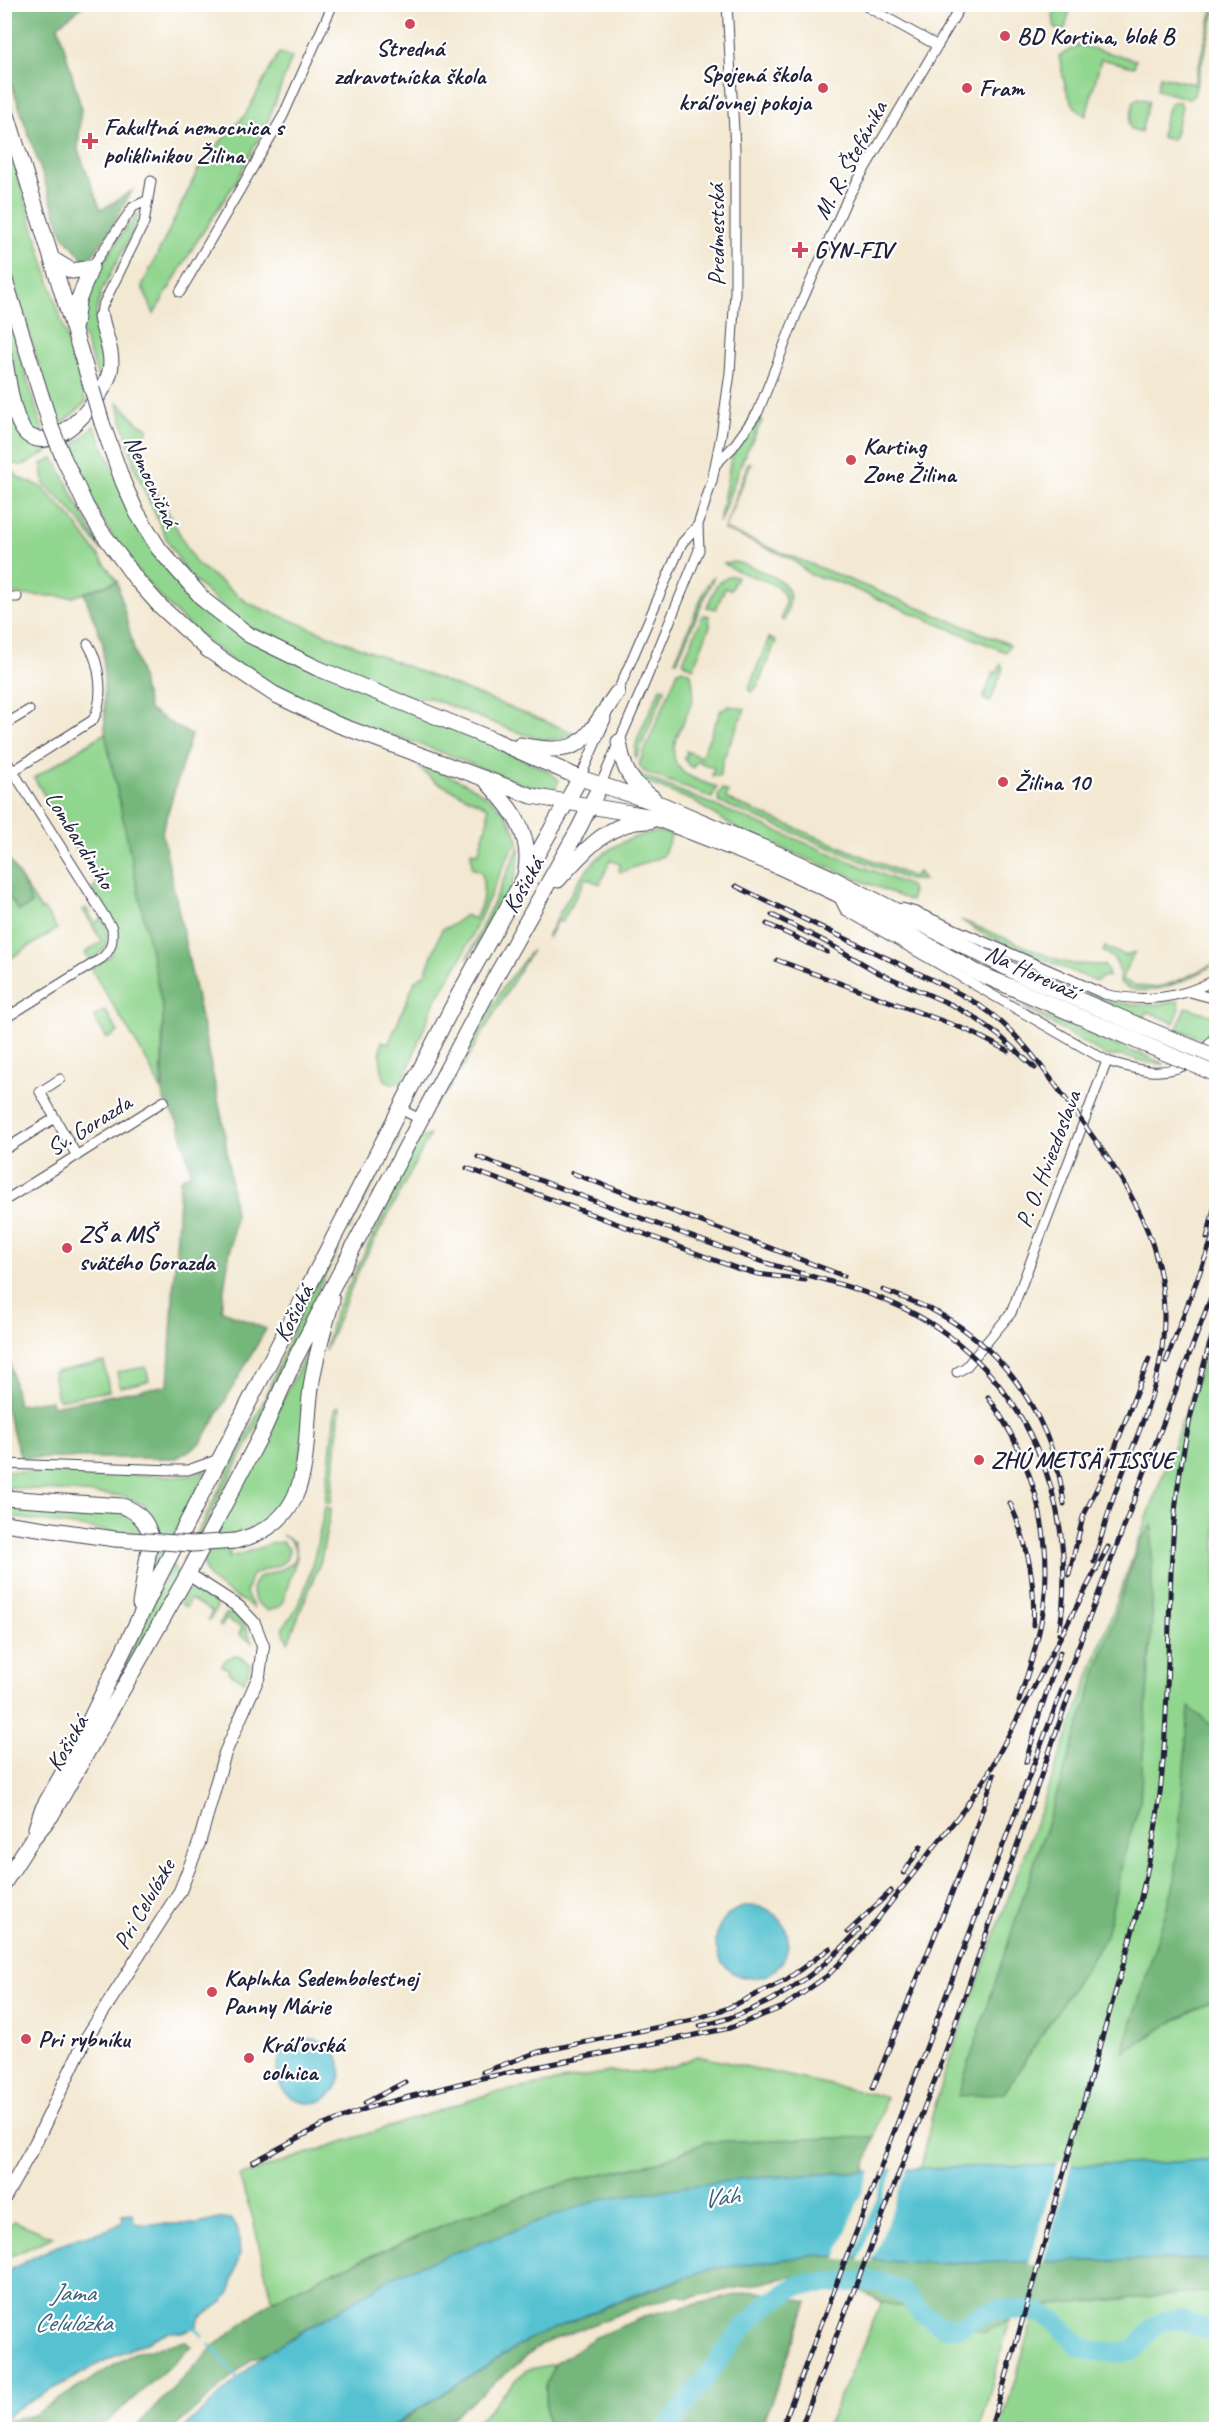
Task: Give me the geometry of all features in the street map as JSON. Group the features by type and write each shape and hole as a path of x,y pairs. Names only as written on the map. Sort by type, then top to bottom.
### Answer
{"main road":[{"name":"Nemocničná","path":"4,105 102,423 123,482 136,511 159,549 187,583 226,619 249,635 284,653 600,786"},
{"path":"52,259 72,272 91,268"},
{"path":"74,332 78,301 91,268"},
{"path":"4,277 51,427 63,458 86,506 117,554 160,606 208,650 258,684 303,709 336,724 486,780 532,796 568,803"},
{"path":"4,356 19,422 27,434 39,440 50,439 63,433 83,414 106,384 111,356 101,317"},
{"path":"494,740 547,750 573,747 587,736 617,693"},
{"path":"619,742 624,767 632,781 663,805"},
{"name":"Košická","path":"33,1839 42,1810 73,1755 175,1546 222,1458 334,1234 458,996 580,778"},
{"path":"486,780 515,813 523,830 527,852 523,883"},
{"name":"Košická","path":"4,1883 51,1816 188,1574 263,1431 294,1361 354,1244 600,786"},
{"name":"Na Horevaží","path":"600,786 663,805 794,861 1021,975 1216,1057"},
{"name":"Na Horevaží","path":"568,803 653,818 780,867 837,894 978,973 1216,1074"},
{"name":"Na Horevaží","path":"541,898 588,846 602,837 630,824 646,821 668,823"},
{"path":"4,1523 115,1539 193,1544 235,1541 258,1534 276,1521 291,1505 302,1481 312,1381 339,1274"},
{"path":"4,1498 122,1506 137,1513 149,1528 151,1537 150,1557 136,1625"},
{"path":"175,1546 180,1566 188,1574"}],"street":[{"path":"180,292 283,116 333,4"},
{"name":"Predmestská","path":"716,464 730,373 735,292 735,149 728,4"},
{"path":"862,4 938,46"},
{"name":"M. R. Štefánika","path":"716,464 733,447 758,412 798,310 848,197 962,4"},
{"path":"101,317 102,307 144,223 151,181"},
{"path":"91,268 133,207 148,200"},
{"path":"600,786 699,550 698,525 716,464"},
{"path":"580,778 682,543 698,525"},
{"path":"4,597 17,597"},
{"path":"13,771 93,720 99,704 97,669 95,656 88,644"},
{"path":"4,725 29,710"},
{"name":"Lombardiniho","path":"4,757 112,928 112,946 102,958 4,1019"},
{"name":"Na Horevaží","path":"837,894 845,910 1107,1061"},
{"name":"Na Horevaží","path":"874,900 916,912 1104,994 1126,999 1155,999 1190,992 1216,979"},
{"path":"1190,992 1216,999"},
{"path":"1107,1061 1138,1071 1172,1071 1194,1061 1211,1044 1216,1035"},
{"name":"P. O. Hviezdoslava","path":"957,1372 966,1367 1011,1313 1107,1061"},
{"path":"60,1079 40,1092 77,1156"},
{"name":"Sv. Gorazda","path":"4,1201 164,1101"},
{"path":"400,1109 420,1119"},
{"path":"4,1150 55,1118"},
{"path":"334,1234 354,1244"},
{"path":"4,1464 181,1470 198,1467 222,1458"},
{"name":"Pri Celulózke","path":"5,2198 36,2142 85,2040 180,1891 199,1844 225,1753 259,1676 263,1646 254,1623 239,1607 188,1574"}],"green space":[{"path":"4,5 85,5 58,25 81,107 78,150 101,210 132,191 109,232 87,263 63,235 5,65"},
{"path":"1056,5 1071,5 1065,29 1062,30 1055,29 1053,16"},
{"path":"1214,5 1216,6 1194,95 1189,99 1157,90 1160,76 1194,84"},
{"path":"1079,45 1136,60 1134,67 1101,59 1086,116 1079,111 1070,98 1059,56"},
{"path":"279,53 292,57 269,118 237,180 195,244 154,314 142,286 202,162 245,115"},
{"path":"1139,98 1149,101 1141,132 1131,129 1129,124 1134,101"},
{"path":"1173,102 1180,102 1182,107 1174,137 1171,140 1161,135 1168,108"},
{"path":"4,130 86,402 58,428 5,257"},
{"path":"139,214 130,237 100,294 97,323 105,365 100,384 82,331 80,317 95,274 135,215"},
{"path":"4,301 44,434 34,431 22,417 5,328"},
{"path":"4,378 13,422 48,444 50,450 27,464 16,464 5,457"},
{"path":"117,401 138,423 148,428 137,456 195,562 248,603 574,733 566,738 543,740 514,731 430,698 412,697 359,678 314,659 248,626 187,574 166,538 135,469"},
{"path":"760,418 762,421 743,459 719,523 731,459 735,450"},
{"path":"94,426 149,545 180,586 200,605 548,771 559,780 554,791 512,780 325,711 253,675 219,651 156,593 105,525 85,488 69,450"},
{"path":"54,458 102,551 71,510 44,484 42,464"},
{"path":"5,462 19,478 40,486 70,516 117,581 73,597 5,594"},
{"path":"748,463 751,463 727,522"},
{"path":"724,529 1010,645 1006,652 835,581 811,575 790,558"},
{"path":"734,562 771,575 784,584 790,595 790,602 784,621 781,619 785,598 780,589 724,563"},
{"path":"714,576 677,661 675,661 707,585"},
{"path":"729,576 737,576 731,590 725,588 716,609 707,607 717,584"},
{"path":"117,581 149,710 191,735 162,832 224,1128 235,1216 221,1310 266,1329 201,1443 177,1458 21,1458 5,1407 4,1355 7,1347 18,1405 51,1400 52,1406 168,1385 180,1180 191,1172 179,1124 163,1098 163,1010 105,733 103,644 84,593"},
{"path":"703,615 709,616 710,626 693,668 683,662"},
{"path":"769,638 776,641 758,685 751,692 748,690"},
{"path":"1001,664 1003,669 990,702 983,699 993,672 997,673"},
{"path":"682,669 691,673 693,696 675,744 676,762 686,774 717,787 712,798 643,771 639,764 678,671"},
{"path":"661,687 665,689 636,759 639,735"},
{"path":"729,706 745,709 723,759 720,776 712,776 714,768 697,761 693,768 688,765 684,757 687,757 686,751 701,757 721,710"},
{"path":"105,733 113,758 163,1010 161,1090 147,1061 91,969 111,955 116,940 92,889 98,884 34,778"},
{"path":"420,766 456,779 490,799 507,816 519,842 511,850 462,957 434,1003 403,1081 394,1084 385,1080 383,1075 380,1056 382,1041 389,1043 415,981 425,974 442,929 451,926 465,915 474,919 483,897 482,872 472,868 471,851 478,854 488,820 488,807 436,782 420,769"},
{"path":"636,773 910,886 911,901 742,832 693,801 640,780"},
{"path":"722,789 728,792 726,799 913,877 918,872 924,880 908,880 719,802 718,796"},
{"path":"653,832 672,834 663,856 622,872 619,871 620,864 610,860 600,884 586,878 562,922 557,921 548,938 547,936 587,869 613,847"},
{"path":"519,847 515,876 509,891 502,906 467,959"},
{"path":"4,853 41,910 44,909 57,929 5,962"},
{"path":"5,855 21,879 30,900 31,905 19,911 8,895 5,895"},
{"path":"86,908 95,923 102,918 107,929 106,947 92,960 85,953 102,941 83,910"},
{"path":"961,920 1060,961 1073,964 1104,965 1108,977 1104,976 1097,981 1083,976 983,934"},
{"path":"1105,947 1126,956 1135,952 1121,979 1141,986 1169,984 1216,963 1182,981 1153,990 1140,991 1128,988 1119,981 1118,967 1111,957 1103,952"},
{"path":"532,950 448,1091 443,1094 504,986"},
{"path":"988,951 1107,1000 1142,1005 1178,1001 1180,1008 1174,1023 1147,1011 1144,1019 1046,979"},
{"path":"1020,1005 1165,1064 1120,1056 1108,1057"},
{"path":"1186,1007 1216,1017 1204,1040 1177,1029"},
{"path":"105,1010 118,1032 107,1039 94,1017"},
{"path":"394,1133 397,1133 398,1137 349,1230 346,1229"},
{"path":"430,1135 358,1272 325,1351 334,1315 390,1201 414,1144 419,1139"},
{"path":"337,1248 268,1405 186,1561 183,1561 262,1405 305,1303"},
{"path":"1216,1329 1216,2159 1162,2163 921,2168 932,2116 948,2063"},
{"path":"314,1338 306,1420 293,1483 287,1497 273,1514 248,1530 241,1533 238,1531 228,1557 278,1542 283,1542 289,1549 285,1561 251,1576 246,1593 254,1608 214,1583 204,1568 203,1559"},
{"path":"104,1362 109,1391 58,1400 53,1372"},
{"path":"146,1367 149,1381 120,1387 117,1372"},
{"path":"338,1406 340,1407 331,1503 325,1502 335,1410"},
{"path":"207,1469 156,1570 154,1555 156,1533 154,1525 143,1510 145,1506 124,1496 5,1487 4,1471 190,1476"},
{"path":"4,1502 124,1511 137,1521 141,1533 115,1532 5,1516"},
{"path":"325,1507 331,1508 321,1560 288,1642 282,1628 299,1603 311,1571"},
{"path":"1152,1525 1152,1620 1140,1803 1124,1855 1106,1936 1004,2093 958,2096 1140,1540"},
{"path":"296,1552 297,1557 282,1604 268,1611 255,1601 252,1588 257,1578 292,1564 296,1558"},
{"path":"172,1564 179,1577 111,1697 110,1695"},
{"path":"191,1586 215,1601 217,1607 210,1620 208,1620 212,1611 190,1599 186,1607 180,1604"},
{"path":"226,1614 234,1614 244,1623 252,1642 239,1635 242,1627 226,1619 221,1627 219,1625"},
{"path":"238,1656 251,1664 244,1681 222,1666 225,1660"},
{"path":"1189,1707 1216,1729 1216,1999 1179,2018 1123,2052 1175,1881"},
{"path":"697,2056 886,2097 874,2137 706,2142 662,2161 574,2180 465,2216 328,2274 272,2301 253,2219 239,2176 489,2094 609,2072 648,2072 674,2066"},
{"path":"874,2137 864,2171 740,2179 400,2273 265,2354 252,2359 173,2429 133,2430 215,2345 272,2301 328,2274 465,2216 574,2180 662,2161 706,2142"},
{"path":"14,2221 53,2237 5,2259 5,2228"},
{"path":"817,2255 901,2262 959,2263 1216,2259 1216,2291 1037,2306 985,2332 882,2302 831,2274 789,2277 688,2298 679,2295 627,2311 542,2344 438,2429 387,2430 529,2339 604,2308 709,2269"},
{"path":"754,2291 808,2302 761,2429 547,2429 546,2384 555,2364 594,2338 648,2315"},
{"path":"1216,2291 1216,2429 1000,2430 1037,2306"},
{"path":"882,2302 985,2332 1010,2319 980,2429 825,2430"},
{"path":"185,2341 191,2347 99,2429 5,2429 6,2421 34,2415 134,2353"},
{"path":"555,2364 546,2384 547,2429 469,2430 526,2370"}],"water":[{"path":"752,1906 772,1912 782,1922 788,1942 782,1962 772,1972 752,1978 732,1972 722,1962 716,1942 722,1922 732,1912"},
{"path":"309,2039 327,2045 335,2053 341,2071 335,2089 327,2097 309,2103 291,2097 283,2089 277,2071 283,2053 291,2045"},
{"name":"Váh","path":"1216,2159 1216,2259 959,2263 901,2262 817,2255 709,2269 629,2297 529,2339 387,2429 182,2430 265,2354 400,2273 600,2199 740,2179 921,2168 1162,2163"},
{"name":"Jama Celulózka","path":"132,2214 133,2220 138,2224 198,2224 223,2218 230,2219 238,2229 240,2253 230,2292 223,2302 200,2318 197,2326 182,2332 169,2332 108,2359 18,2408 5,2418 5,2273 61,2244 118,2225 123,2221 122,2215"}],"pier":[{"path":"1072,2161 1043,2264 1029,2265 1058,2162"},
{"path":"909,2165 872,2262 859,2261 895,2166"},
{"path":"889,2167 852,2261 836,2259 871,2168"}],"waterway":[{"path":"666,2430 740,2332 767,2304 799,2285 880,2282 901,2291 922,2313 944,2328 959,2327 977,2316 999,2309 1039,2312 1056,2322 1080,2347 1095,2351 1115,2353 1134,2350 1153,2327 1163,2321 1183,2320 1216,2333"},
{"path":"195,2327 202,2336"},
{"path":"210,2345 239,2380"}],"railway":[{"path":"736,886 948,988 993,1015 1018,1038 1050,1077 1108,1159 1140,1213 1152,1241 1160,1271 1164,1303 1161,1358 1151,1397 1112,1501 1094,1562"},
{"path":"772,915 824,941 879,973 974,1017 1002,1038 1035,1068"},
{"path":"767,924 827,952"},
{"path":"777,960 967,1030 1008,1051"},
{"path":"478,1157 742,1255 848,1287 889,1302 909,1311 950,1337 985,1369 1014,1406 1036,1448 1052,1492 1061,1539 1064,1586 1059,1634"},
{"path":"467,1168 736,1268 758,1274 805,1280"},
{"path":"572,1173 844,1276"},
{"path":"1207,1238 1216,1200"},
{"path":"1166,1362 1216,1229"},
{"path":"781,2430 1216,1284"},
{"path":"883,1290 932,1310 963,1329 1007,1370 1039,1419 1059,1475 1064,1504"},
{"path":"990,2430 1124,1961 1149,1863 1164,1751 1175,1512 1181,1464 1191,1416 1216,1323"},
{"path":"1069,1575 1083,1517 1110,1461 1149,1359"},
{"path":"988,1397 1003,1420 1027,1469 1042,1521 1045,1548 1046,1576 1042,1616 1034,1653 1019,1701"},
{"path":"1010,1503 1029,1562 1033,1593 1033,1625"},
{"path":"253,2162 321,2126 370,2107 482,2078 730,2028 783,2007 827,1976 854,1949 964,1809 988,1774 1108,1547"},
{"path":"1040,1712 1060,1652"},
{"path":"800,2430 943,2059 1070,1692"},
{"path":"1026,1762 1042,1704"},
{"path":"873,2088 964,1863 994,1775"},
{"path":"904,1873 921,1846"},
{"path":"848,1932 891,1891"},
{"path":"700,2026 746,2012 787,1991 825,1963 859,1930"},
{"path":"483,2072 538,2052 693,2020 728,2008 786,1980 830,1948"},
{"path":"365,2103 405,2082"}],"place":[{"name":"Stredná zdravotnícka škola","path":"410,24"},
{"name":"BD Kortina, blok B","path":"1005,36"},
{"name":"Spojená škola kráľovnej pokoja","path":"823,88"},
{"name":"Fram","path":"967,88"},
{"name":"Fakultná nemocnica s poliklinikou Žilina","path":"90,141"},
{"name":"GYN-FIV","path":"800,250"},
{"name":"Karting Zone Žilina","path":"851,460"},
{"name":"Žilina 10","path":"1003,782"},
{"name":"ZŠ a MŠ svätého Gorazda","path":"67,1248"},
{"name":"ZHÚ METSÄ TISSUE","path":"979,1460"},
{"name":"Kaplnka Sedembolestnej Panny Márie","path":"212,1992"},
{"name":"Pri rybníku","path":"26,2039"},
{"name":"Kráľovská colnica","path":"249,2058"}]}
